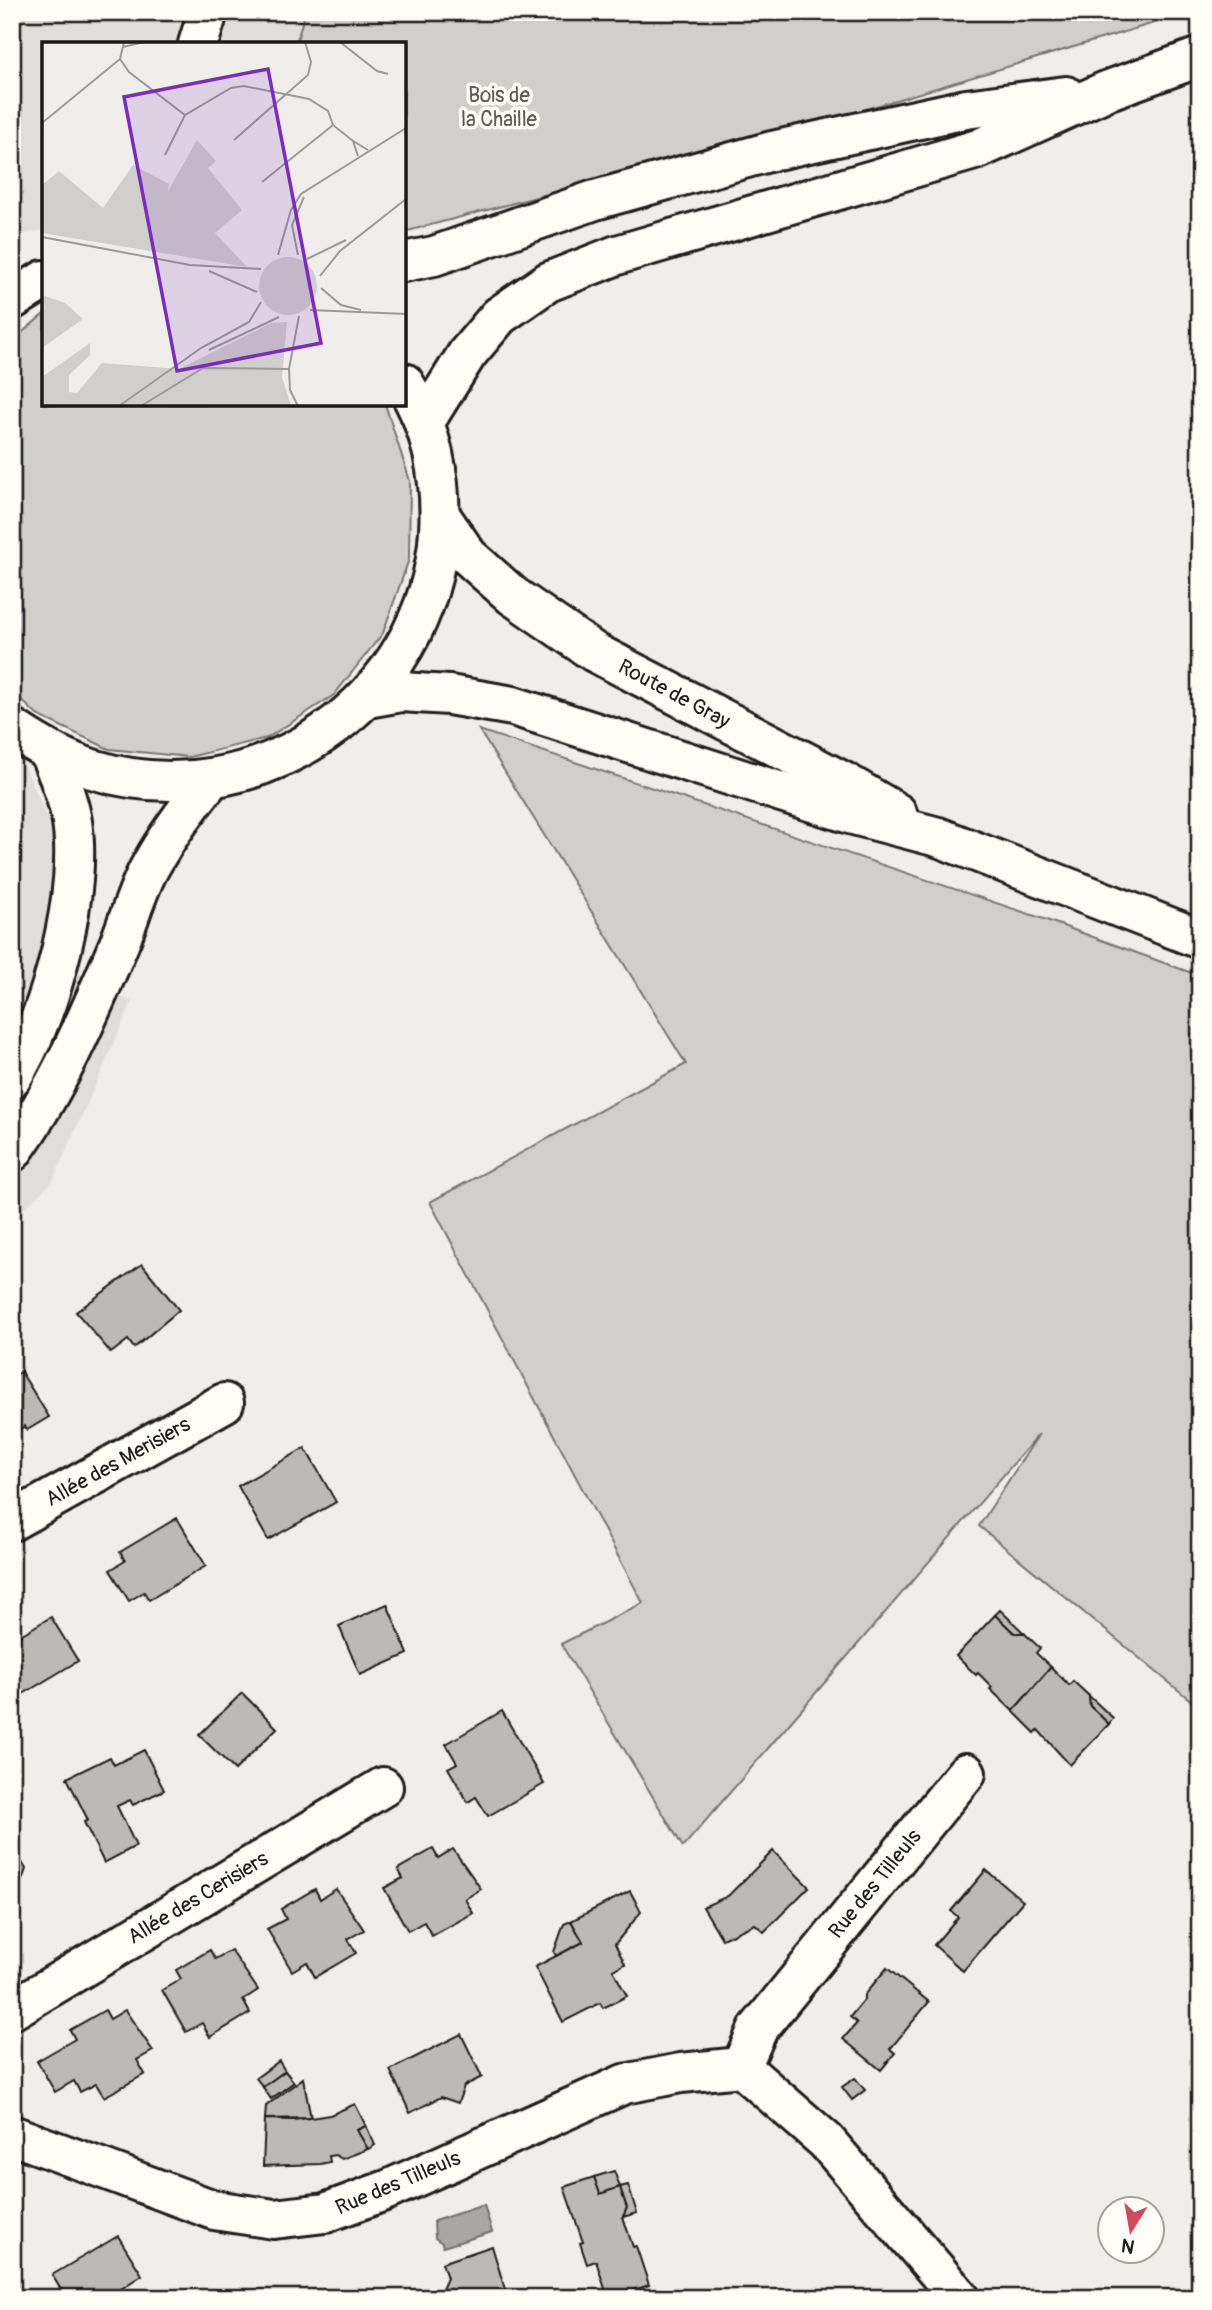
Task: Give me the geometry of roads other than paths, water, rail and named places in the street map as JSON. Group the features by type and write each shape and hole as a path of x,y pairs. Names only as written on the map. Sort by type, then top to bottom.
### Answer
{"main road":[{"path":"199,42 208,12"},
{"path":"424,424 467,354 499,316 548,282 617,255 978,149 1106,91 1200,57"},
{"path":"406,262 435,256 595,200 772,151 966,109 1106,91"},
{"path":"12,728 48,750 81,765 116,775 164,781 212,778 241,772 296,751 337,724 367,698 406,643 421,613 438,548 440,514 433,453 424,424 406,387"},
{"name":"Route de Gray","path":"440,514 468,556 523,604 594,652 846,783 938,837"},
{"name":"Route de Gray","path":"367,698 401,692 437,694 513,706 850,814 938,837 1200,939"},
{"path":"12,1077 21,1064 48,1002 72,886 71,816 48,750"},
{"path":"12,1152 53,1087 119,944 150,866 212,778"},
{"name":"Allée des Merisiers","path":"12,1521 224,1403"},
{"name":"Rue des Tilleuls","path":"12,2135 214,2210 274,2218 326,2213 387,2190 624,2084 681,2073 741,2067 758,2029 966,1773"},
{"name":"Allée des Cerisiers","path":"12,2010 383,1787"},
{"path":"741,2067 825,2141 960,2298"}],"park label":[{"name":"Bois de la Chaille","path":"499,107"}]}
